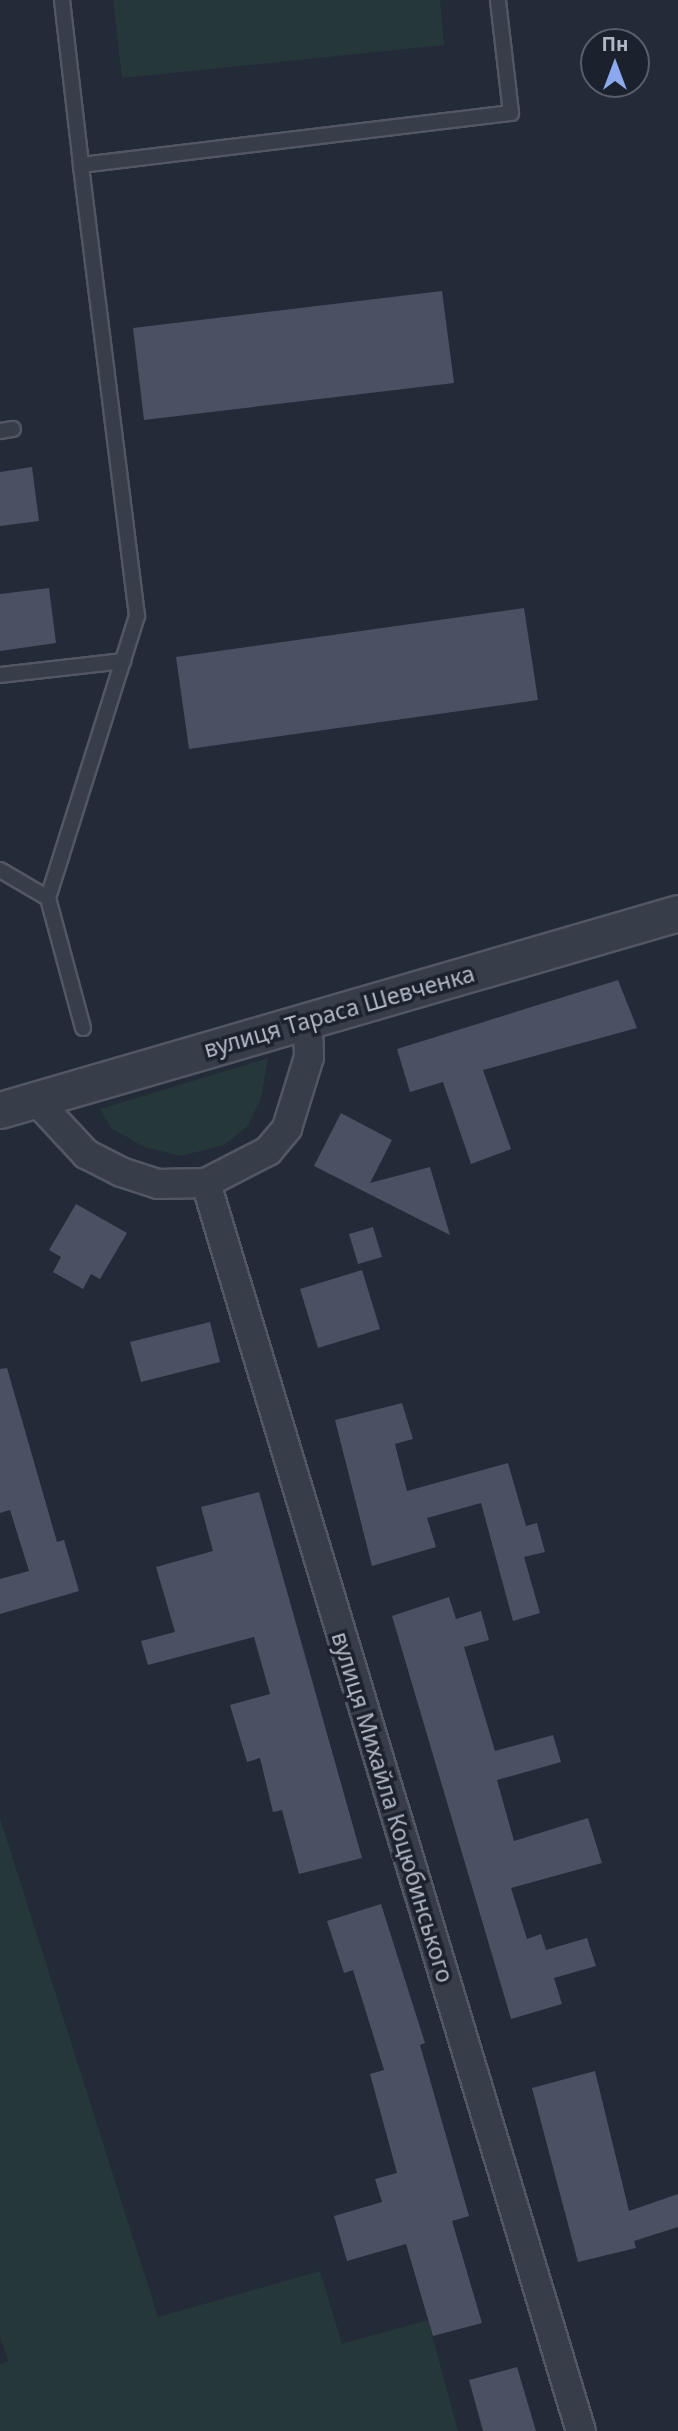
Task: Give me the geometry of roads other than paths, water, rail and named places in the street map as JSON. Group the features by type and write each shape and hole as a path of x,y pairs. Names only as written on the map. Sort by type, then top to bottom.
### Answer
{"street":[{"name":"вулиця Тараса Шевченка","path":"0,1110 678,913"},
{"path":"36,1100 86,1154 121,1172 158,1184 206,1183 268,1151 287,1128 309,1057 308,1020"},
{"name":"вулиця Михайла Коцюбинського","path":"206,1183 581,2431"}],"lane":[{"path":"62,0 136,616 48,898 83,1028"},
{"path":"81,165 511,113 498,0"},
{"path":"0,675 123,661"},
{"path":"0,870 48,898"}]}
